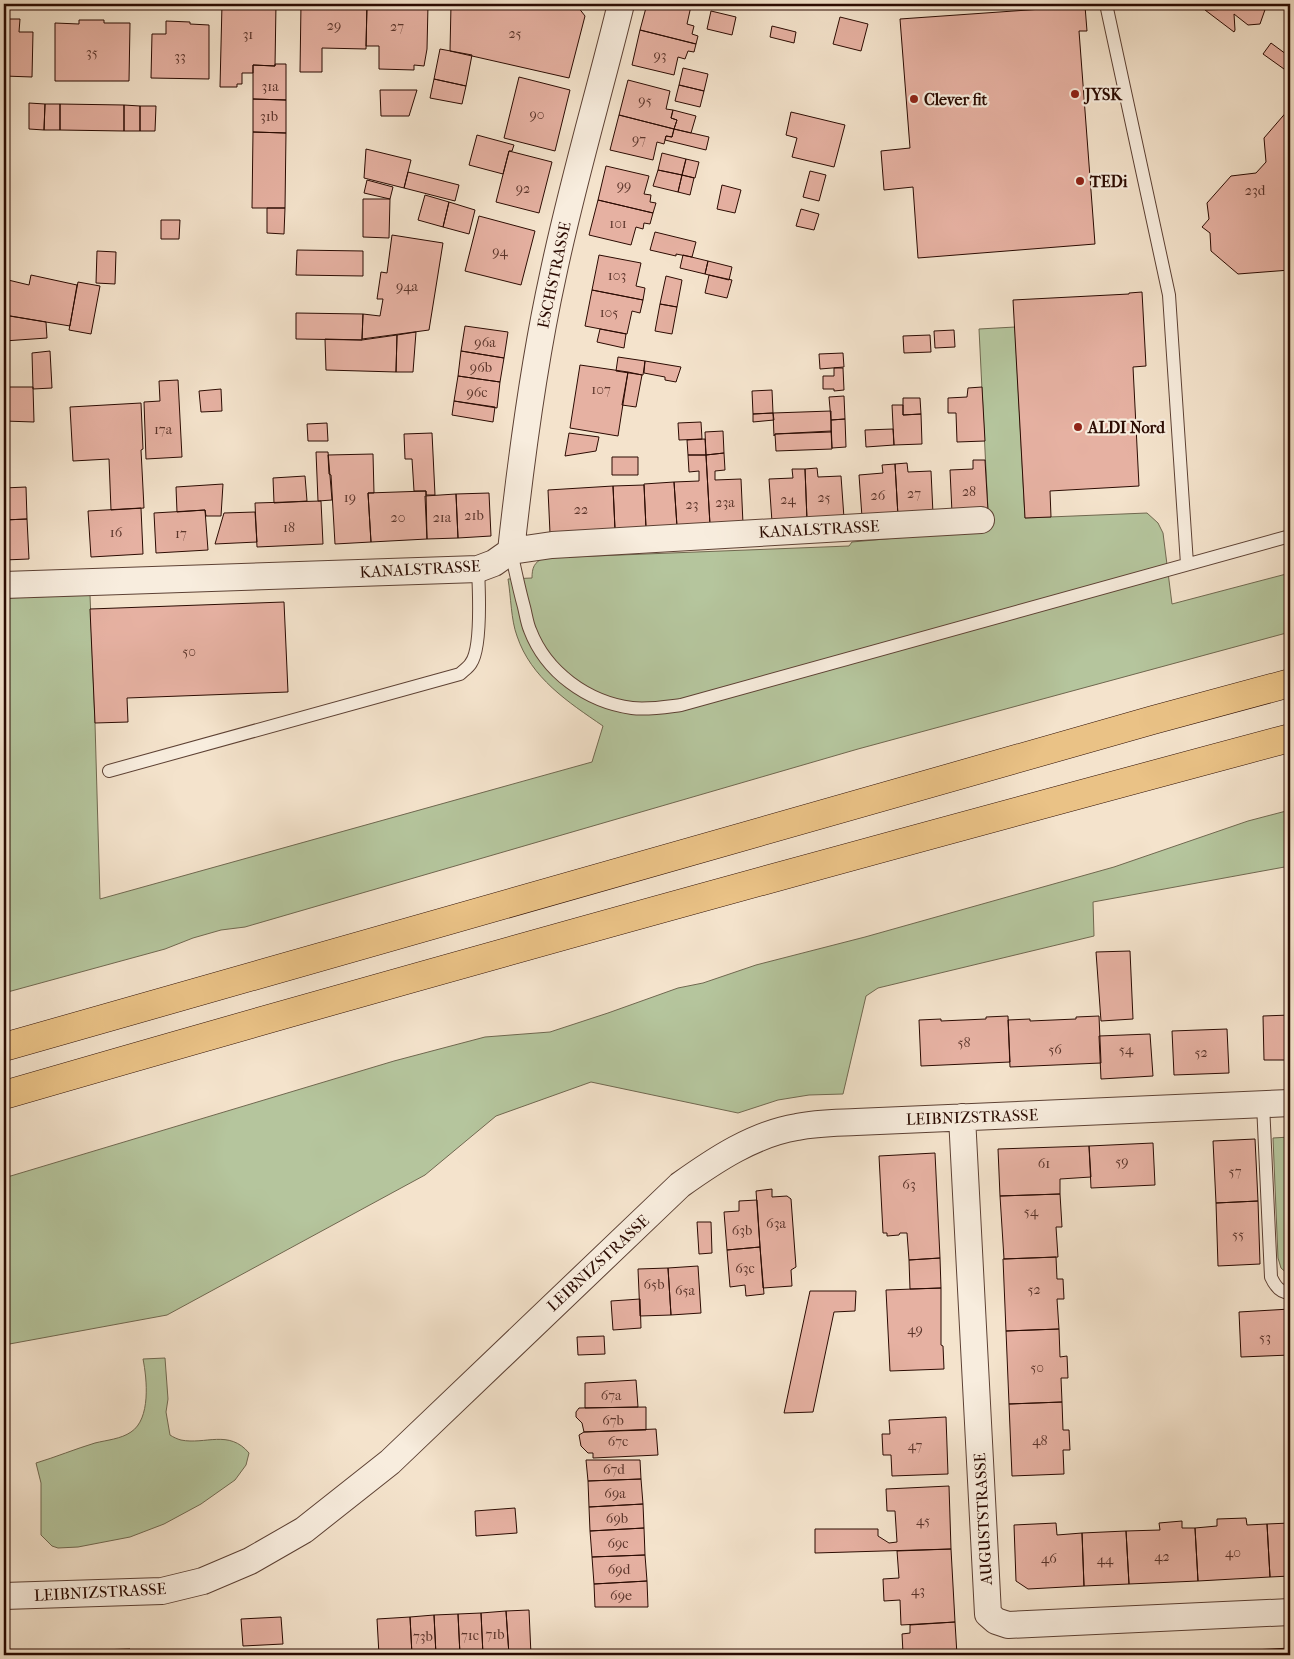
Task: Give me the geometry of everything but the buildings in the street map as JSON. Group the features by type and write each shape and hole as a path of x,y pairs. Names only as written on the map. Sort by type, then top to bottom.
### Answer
{"highway":[{"path":"4,1047 1124,728 1290,683"},
{"path":"4,1095 205,1037 1001,816 1290,738"}],"street":[{"name":"ESCHSTRASSE","path":"511,551 540,335 567,213 621,4"},
{"name":"KANALSTRASSE","path":"4,585 478,569 494,563 511,551 552,544 981,520"},
{"name":"LEIBNIZSTRASSE","path":"4,1596 162,1591 203,1581 250,1561 304,1530 390,1462 680,1185 718,1158 772,1133 797,1126 856,1122 1290,1103"},
{"name":"AUGUSTSTRASSE","path":"962,1118 988,1614 996,1621 1008,1625 1290,1612"}],"lane":[{"path":"1106,4 1168,295 1187,564"},
{"path":"511,551 530,630 546,659 564,679 584,692 609,702 632,708 657,708 681,705 1290,536"},
{"path":"109,771 460,674 472,663 476,648 479,595 478,569"},
{"path":"1263,1104 1271,1277 1276,1287 1285,1293 1290,1293"}],"green space":[{"path":"1015,327 1025,518 1147,513 1158,523 1163,533 1172,604 1290,573 1290,632 858,749 245,927 221,930 165,949 4,993 4,598 90,595 100,899 592,762 603,726 552,688 531,664 523,651 515,630 508,579 532,578 534,566 544,558 849,546 852,542 930,535 988,511 979,329"},
{"path":"1290,810 1290,866 1093,902 1094,936 878,988 866,996 843,1094 809,1095 778,1100 738,1113 591,1082 496,1116 425,1175 167,1315 4,1345 4,1178 394,1061 485,1037 550,1032 678,988 703,983 756,965 865,937 1114,867 1248,821"},
{"path":"1290,1137 1290,1276 1281,1268 1278,1258 1273,1138"},
{"path":"165,1358 168,1399 166,1412 170,1435 180,1440 216,1439 233,1442 249,1453 246,1465 235,1480 201,1504 164,1524 130,1537 78,1547 58,1548 52,1546 41,1535 41,1483 36,1463 95,1443 118,1438 131,1432 142,1418 145,1408 146,1377 143,1359"}],"place":[{"name":"JYSK","path":"1075,94"},
{"name":"Clever fit","path":"914,99"},
{"name":"TEDi","path":"1080,181"},
{"name":"ALDI Nord","path":"1078,427"}]}
